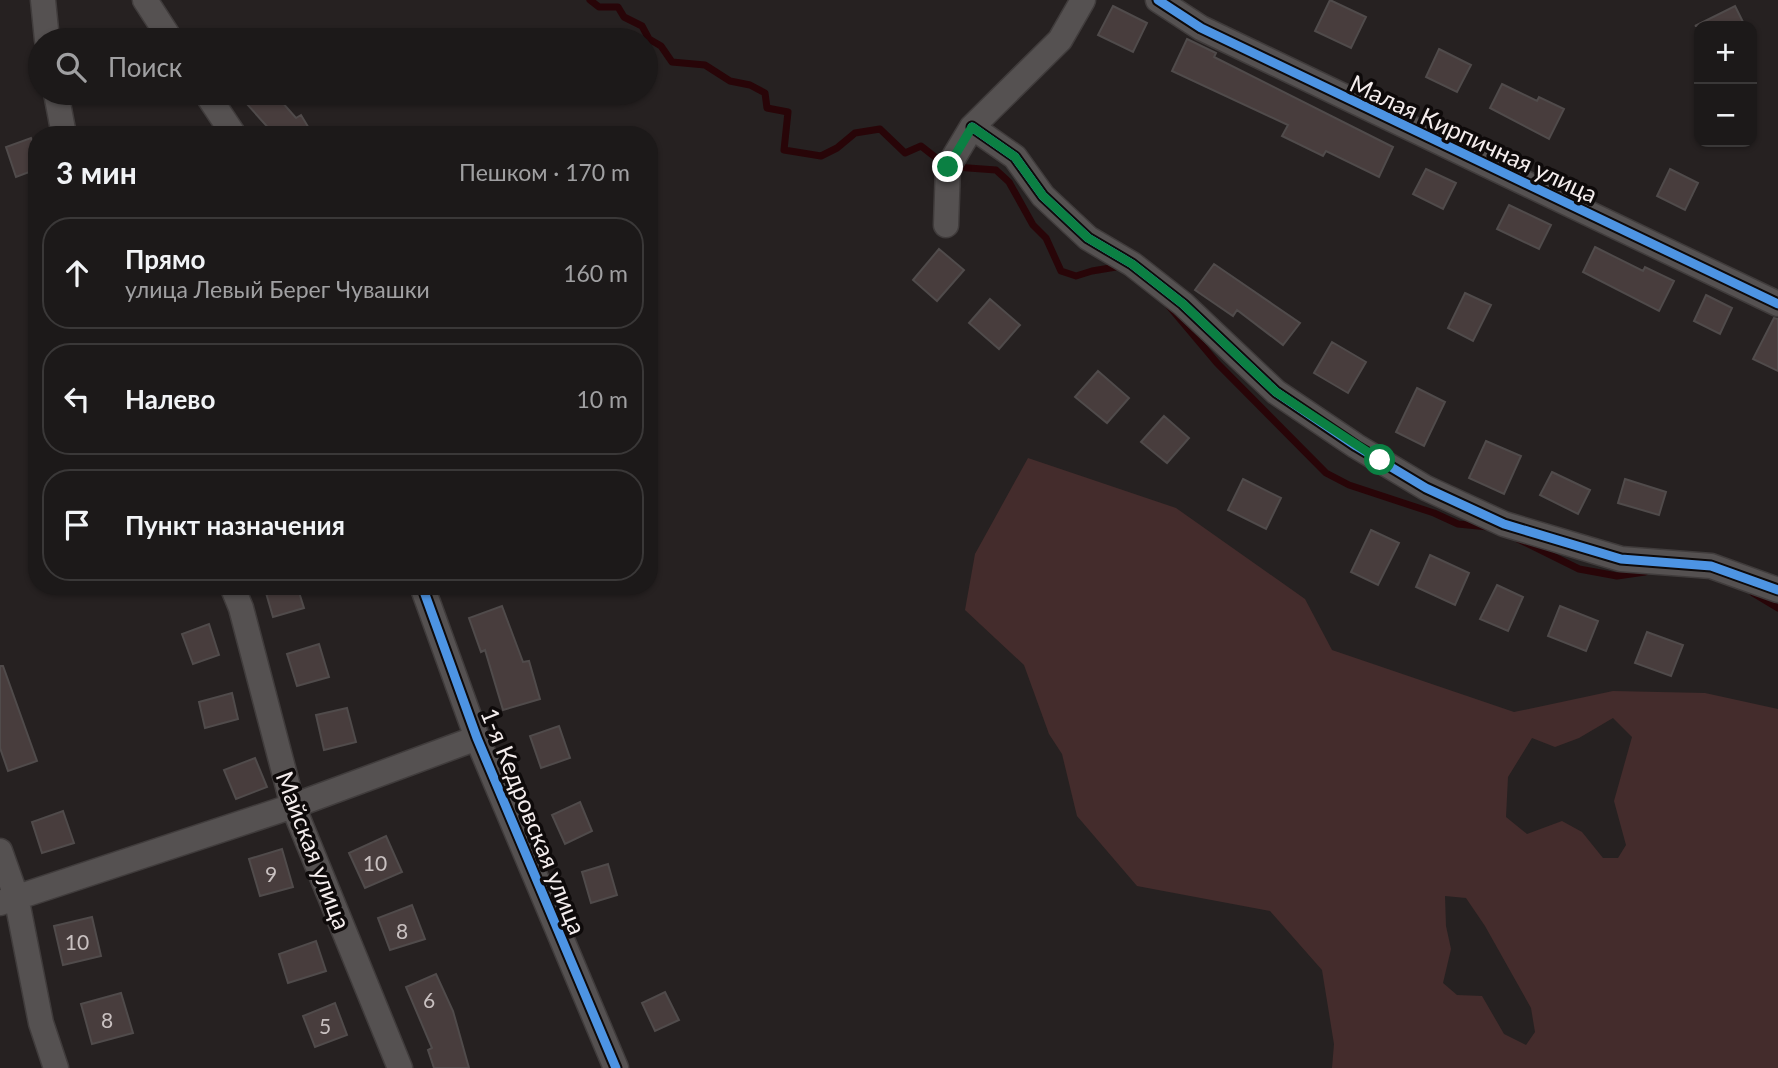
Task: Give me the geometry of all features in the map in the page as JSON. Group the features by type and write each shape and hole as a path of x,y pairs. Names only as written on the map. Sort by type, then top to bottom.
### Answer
{"street":[{"path":"43,0 46,28"},
{"path":"145,0 163,28"},
{"path":"946,225 948,167 972,127 1060,40 1083,0"},
{"name":"Малая Кирпичная улица","path":"1158,0 1201,28 1778,304"},
{"path":"58,105 62,126"},
{"path":"214,105 228,126"},
{"path":"972,127 1015,157 1043,196 1088,238 1132,264 1183,304 1276,392 1356,446 1426,488 1504,524 1621,559 1711,566 1778,590"},
{"name":"Майская улица","path":"236,595 293,806 400,1068"},
{"name":"1-я Кедровская улица","path":"425,595 477,738 616,1068"},
{"path":"8,900 293,806 477,738"},
{"path":"0,851 8,900 56,1068"}],"shaded area":[{"path":"1028,458 1176,508 1305,599 1332,650 1514,712 1613,691 1705,693 1778,709 1778,1068 1332,1068 1334,1044 1322,970 1270,911 1137,886 1077,816 1062,754 1049,734 1024,665 965,610 975,554","holes":["1613,718 1632,737 1614,801 1626,845 1618,858 1603,858 1582,832 1562,821 1527,834 1506,817 1508,777 1532,738 1555,747 1579,738","1445,896 1466,898 1485,926 1531,1008 1535,1032 1526,1045 1504,1034 1482,996 1457,995 1443,983 1451,949 1446,926"]}],"building":[{"path":"1330,0 1366,17 1351,48 1315,31"},
{"path":"1113,6 1147,23 1133,52 1098,35"},
{"path":"1735,6 1742,21 1705,21"},
{"path":"1187,39 1216,53 1214,57 1393,147 1379,177 1326,151 1323,156 1282,136 1288,125 1172,71"},
{"path":"1439,49 1471,65 1457,92 1426,77"},
{"path":"1502,84 1537,101 1539,97 1564,109 1549,139 1490,108"},
{"path":"248,105 285,105 296,118 301,115 308,126 267,126"},
{"path":"28,139 28,172 16,177 6,147"},
{"path":"1426,169 1456,183 1443,209 1413,194"},
{"path":"1670,169 1698,183 1685,210 1657,196"},
{"path":"1509,205 1551,225 1539,249 1497,229"},
{"path":"1595,247 1643,271 1645,267 1674,281 1659,311 1583,272"},
{"path":"939,249 964,270 937,301 913,280"},
{"path":"1214,264 1300,323 1283,345 1237,310 1233,316 1195,290"},
{"path":"1465,293 1491,305 1473,341 1448,328"},
{"path":"1706,295 1732,308 1720,334 1694,321"},
{"path":"990,299 1020,325 999,349 969,323"},
{"path":"1774,318 1778,319 1778,371 1753,359"},
{"path":"1332,342 1366,362 1348,393 1314,373"},
{"path":"1098,371 1129,398 1107,423 1075,397"},
{"path":"1417,388 1445,402 1424,446 1396,432"},
{"path":"1164,416 1189,438 1167,463 1141,442"},
{"path":"1486,441 1521,456 1504,494 1469,478"},
{"path":"1552,472 1590,490 1578,514 1540,495"},
{"path":"1243,479 1281,498 1266,529 1228,510"},
{"path":"1625,479 1666,492 1659,515 1618,503"},
{"path":"1371,530 1399,543 1378,585 1351,572"},
{"path":"1430,555 1469,573 1455,605 1416,587"},
{"path":"1497,585 1523,597 1508,631 1480,619"},
{"path":"267,595 300,595 304,608 273,617"},
{"path":"502,606 523,662 529,661 540,699 503,710 485,650 481,652 469,618"},
{"path":"1560,606 1598,621 1586,651 1548,636"},
{"path":"209,624 219,655 193,664 182,634"},
{"path":"1647,632 1683,645 1671,676 1635,663"},
{"path":"319,644 329,677 297,686 287,654"},
{"path":"0,666 3,666 37,761 8,771 0,748"},
{"path":"232,693 238,719 205,728 199,702"},
{"path":"347,708 356,742 324,750 316,715"},
{"path":"559,726 570,758 541,768 530,736"},
{"path":"255,758 267,787 236,799 224,770"},
{"path":"580,802 592,831 565,844 552,815"},
{"path":"63,811 74,843 42,853 32,822"},
{"path":"386,836 402,872 365,888 349,853"},
{"path":"282,849 293,887 260,896 249,859"},
{"path":"608,864 617,895 591,903 582,872"},
{"path":"412,905 425,939 390,950 378,918"},
{"path":"92,917 101,956 63,965 54,926"},
{"path":"316,941 326,971 288,983 279,954"},
{"path":"436,974 453,1011 469,1068 434,1068 428,1050 432,1048 406,987"},
{"path":"665,992 679,1020 655,1031 642,1003"},
{"path":"121,993 133,1033 92,1044 81,1004"},
{"path":"335,1003 347,1035 315,1047 303,1016"}],"waterway":[{"path":"590,0 599,7 618,7 624,17 643,28"},
{"path":"658,44 672,62 705,65 730,81 750,85 765,93 767,108 788,112 784,150 821,156 837,148 855,133 880,129 905,153 921,146 944,164"},
{"path":"955,167 996,170 1009,182 1033,225 1046,238 1061,271 1076,276 1122,266"},
{"path":"1169,306 1217,363 1326,473 1349,485 1434,513 1458,524 1488,527"},
{"path":"1518,539 1579,569 1617,576 1645,572"},
{"path":"1753,593 1778,608"}],"cycle path":[{"path":"1158,0 1201,28 1778,304"},
{"path":"972,127 1015,157 1043,196 1088,238 1132,264 1183,304 1276,392 1356,446 1426,488 1504,524 1621,559 1711,566 1778,590"},
{"path":"425,595 477,738 616,1068"}],"route":[{"path":"948,167 972,127 1015,157 1043,196 1088,238 1132,264 1183,304 1276,392 1380,460"}]}
